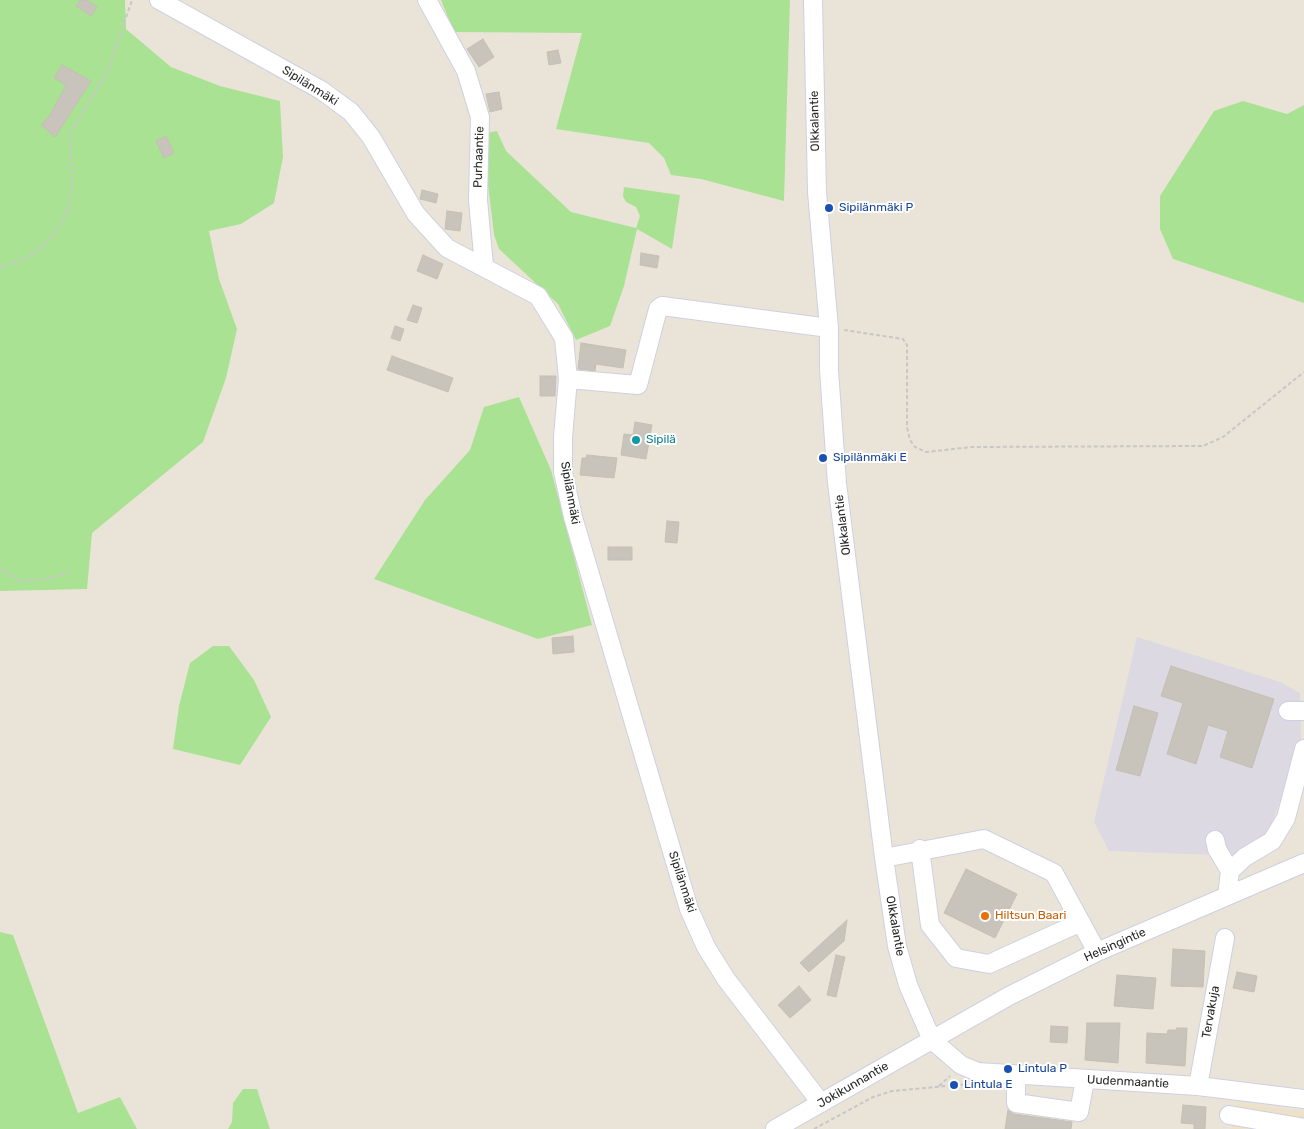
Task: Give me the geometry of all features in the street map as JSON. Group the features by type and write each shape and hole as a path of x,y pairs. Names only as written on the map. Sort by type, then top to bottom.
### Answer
{"street":[{"name":"Sipilänmäki","path":"159,0 321,90 350,112 371,137 416,214 447,248 538,296 564,338 568,379 563,437 563,472 573,517 689,909 706,947 726,979 821,1104"},
{"name":"Purhaantie","path":"427,0 466,71 480,117 478,200 484,266"},
{"name":"Olkkalantie","path":"813,0 817,192 829,328 829,370 838,483 884,858 897,946 908,985 932,1040"},
{"path":"568,379 638,385 658,309 662,306 829,328"},
{"path":"1230,871 1245,857 1272,841 1286,818 1304,749"},
{"path":"884,858 920,849 984,839 1054,872 1097,952"},
{"path":"1215,840 1217,849 1230,871 1227,896"},
{"path":"920,849 930,925 956,958 988,964 1081,922"},
{"name":"Helsingintie","path":"932,1040 1009,996 1097,952 1304,863"},
{"name":"Tervakuja","path":"1198,1086 1225,938"},
{"name":"Jokikunnantie","path":"775,1129 932,1040"},
{"name":"Uudenmaantie","path":"932,1040 961,1066 978,1072 1016,1076 1198,1086 1304,1099"},
{"path":"1016,1076 1016,1103 1079,1112 1084,1080"},
{"path":"1233,1090 1227,1122 1304,1128"}],"path":[{"path":"0,268 26,258 41,248 57,230 67,213 72,184 70,138 77,121 108,70 132,0"},
{"path":"829,328 903,339 907,345 907,428 910,440 915,447 926,452 972,448 1047,449 1203,446 1223,437 1304,372"},
{"path":"0,568 20,581 42,580 72,572"},
{"path":"814,1129 873,1098"}],"shaded area":[{"path":"1137,637 1280,682 1300,693 1301,745 1267,836 1239,856 1109,851 1094,822"},
{"path":"1236,1102 1304,1112 1304,1129 1231,1129"}],"green space":[{"path":"0,0 125,0 126,29 171,67 220,86 280,101 283,157 274,203 241,224 209,231 219,279 237,329 226,378 203,442 92,533 87,589 0,591"},
{"path":"441,0 790,0 784,201 701,179 671,175 664,158 649,143 556,129 582,33 454,32"},
{"path":"1243,101 1287,114 1304,105 1304,303 1173,259 1160,229 1160,196 1214,111"},
{"path":"497,131 506,151 571,212 636,228 640,216 636,207 626,202 623,196 624,187 680,195 672,249 637,229 624,286 610,326 576,340 558,304 499,249 494,235 486,167 486,133"},
{"path":"519,397 551,470 592,625 538,639 374,579 425,500 470,450 484,407"},
{"path":"213,646 229,646 254,680 271,717 240,765 173,749 179,706 190,663"},
{"path":"0,932 13,935 78,1113 120,1097 137,1129 0,1129"},
{"path":"243,1089 257,1089 270,1129 228,1129 232,1122 233,1103"}],"building":[{"path":"80,0 87,0 97,7 91,16 76,6"},
{"path":"483,39 494,57 479,67 467,49"},
{"path":"558,50 561,63 549,65 547,52"},
{"path":"62,65 91,81 55,137 41,125 50,115 66,85 54,78"},
{"path":"499,92 502,109 490,112 486,94"},
{"path":"166,136 174,153 164,158 156,141"},
{"path":"422,190 438,194 436,203 420,199"},
{"path":"447,211 462,213 460,231 445,229"},
{"path":"641,253 659,256 657,268 640,265"},
{"path":"423,255 443,264 437,279 417,271"},
{"path":"413,305 422,308 417,323 407,320"},
{"path":"395,326 404,329 400,341 391,338"},
{"path":"581,343 626,350 623,368 596,364 595,371 578,369"},
{"path":"392,356 453,378 448,392 387,370"},
{"path":"540,376 556,376 555,396 540,396"},
{"name":"Sipilä","path":"635,422 652,425 646,459 621,455 624,434 633,435"},
{"path":"587,455 617,458 614,478 580,475 582,458 586,458"},
{"path":"667,521 679,522 677,543 665,542"},
{"path":"608,547 632,547 632,560 608,560"},
{"path":"573,636 574,652 553,654 552,638"},
{"path":"1171,666 1274,699 1252,768 1220,757 1228,731 1208,725 1196,764 1167,754 1183,703 1161,696"},
{"path":"1134,706 1158,713 1140,776 1116,770"},
{"path":"966,869 1017,894 995,938 944,913"},
{"path":"847,920 844,941 809,972 800,963"},
{"path":"1173,949 1205,951 1203,987 1171,986"},
{"path":"836,955 845,957 836,997 827,995"},
{"path":"1237,972 1257,976 1254,992 1233,988"},
{"path":"1117,975 1156,978 1153,1009 1114,1006"},
{"path":"799,986 811,1000 790,1018 778,1005"},
{"path":"1087,1023 1120,1023 1118,1063 1085,1060"},
{"path":"1051,1026 1068,1027 1067,1043 1050,1042"},
{"path":"1177,1028 1187,1028 1185,1066 1146,1063 1147,1033 1167,1034 1168,1030 1176,1030"},
{"path":"1183,1105 1206,1107 1205,1129 1194,1129 1194,1124 1181,1123"},
{"path":"1008,1110 1014,1114 1072,1122 1071,1129 1005,1129"}],"place":[{"name":"Sipilänmäki P","path":"829,208"},
{"name":"Sipilä","path":"636,440"},
{"name":"Sipilänmäki E","path":"823,458"},
{"name":"Hiltsun Baari","path":"985,916"},
{"name":"Lintula P","path":"1008,1069"},
{"name":"Lintula E","path":"954,1085"}]}
